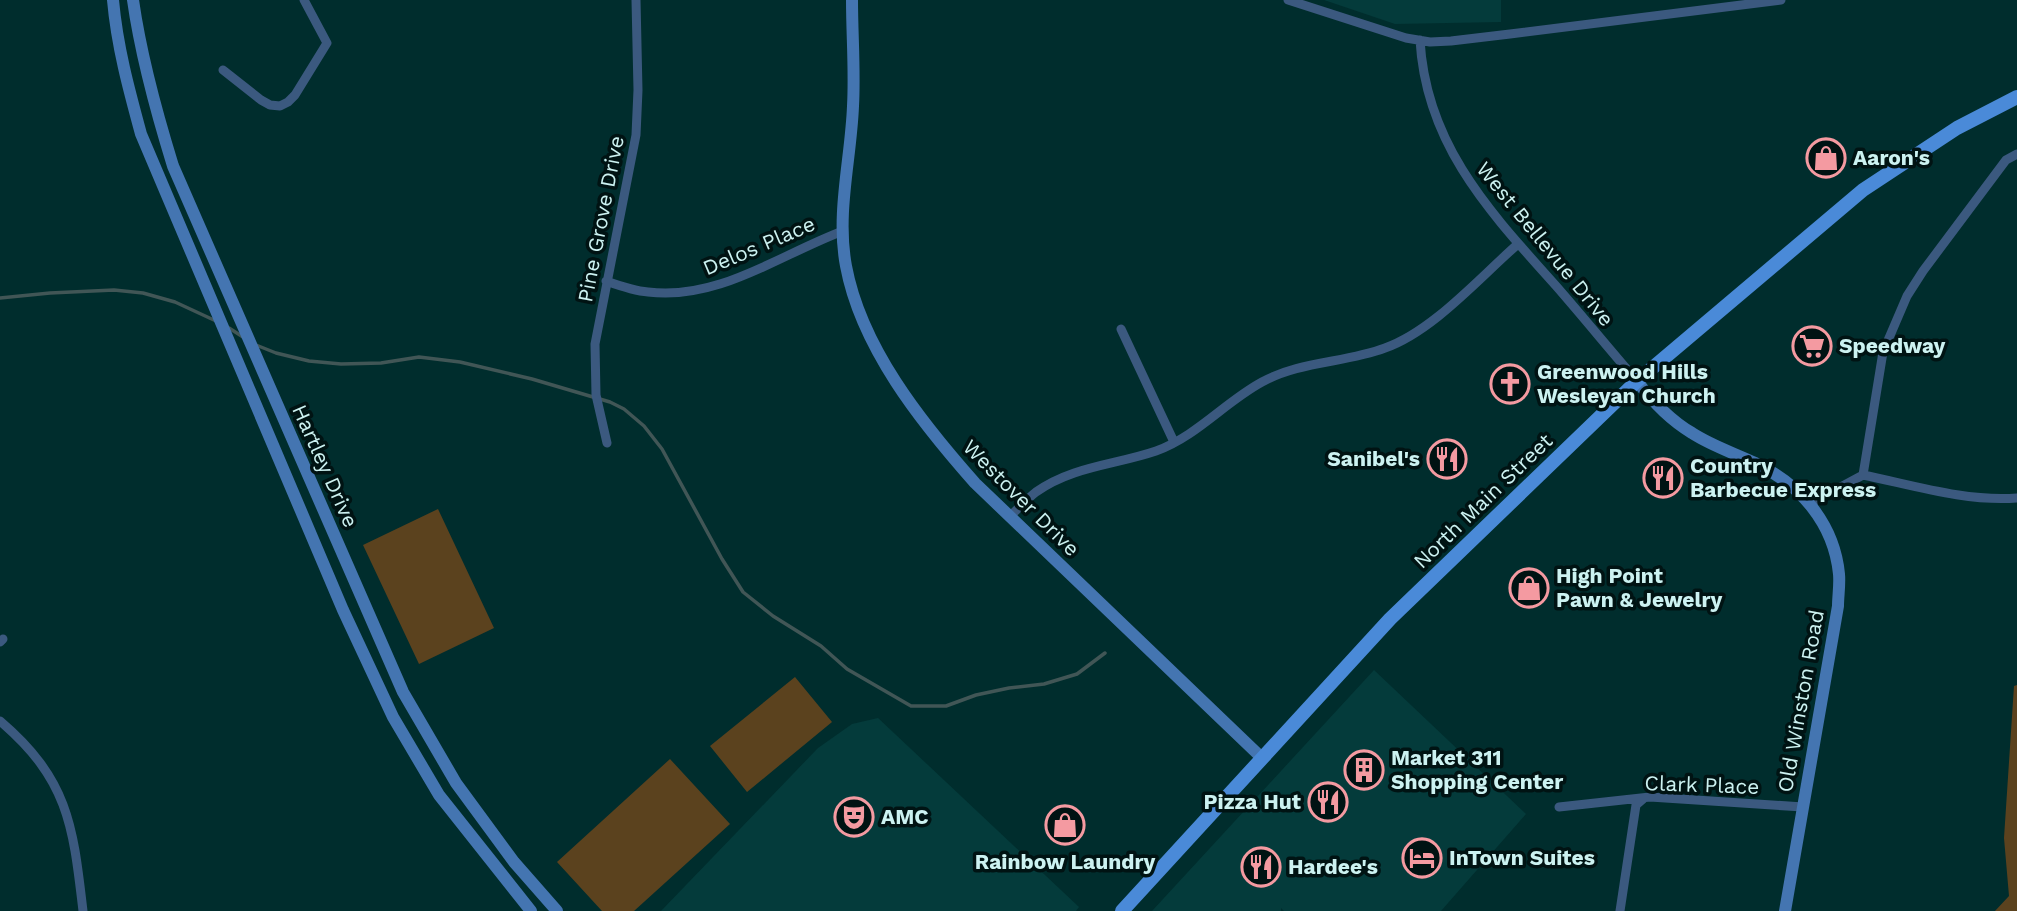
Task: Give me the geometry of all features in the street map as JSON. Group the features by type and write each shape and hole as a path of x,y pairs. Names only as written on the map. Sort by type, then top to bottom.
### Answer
{"main road":[{"name":"North Main Street","path":"1122,911 1390,620 1637,381 1863,190 1957,128 2017,97"}],"street":[{"name":"Hartley Drive","path":"113,0 125,69 141,134 343,610 393,717 439,794 531,911"},
{"name":"Hartley Drive","path":"133,0 139,40 173,166 403,692 456,783 514,862 557,911"},
{"path":"223,70 270,105 280,106 288,102 327,43 304,0"},
{"name":"Pine Grove Drive","path":"607,443 596,394 594,359 636,135 636,0"},
{"name":"Westover Drive","path":"852,0 853,107 843,231 845,263 852,294 882,357 907,398 975,483 1262,758"},
{"path":"1288,0 1406,38 1451,41 1782,0"},
{"name":"West Bellevue Drive","path":"1420,40 1427,91 1454,158 1487,207 1637,381"},
{"path":"1863,475 1883,352 1907,296 2006,160 2017,153"},
{"name":"Delos Place","path":"607,281 650,293 697,290 751,272 843,231"},
{"path":"1009,517 1035,493 1062,477 1085,468 1156,450 1174,442 1204,425 1240,396 1274,376 1311,365 1367,354 1402,340 1428,324 1455,302 1518,244"},
{"path":"1121,329 1174,442"},
{"name":"Old Winston Road","path":"1637,381 1649,397 1691,433 1791,484 1811,503 1836,552 1839,576 1838,606 1785,911"},
{"path":"1811,503 1863,475 1945,492 2017,498"},
{"path":"0,721 18,736 34,755 60,793 71,828 83,911"},
{"name":"Clark Place","path":"1559,807 1650,797 1803,807"},
{"path":"1620,911 1636,805 1643,799"}],"shaded area":[{"path":"1324,0 1501,0 1501,22 1395,24"},
{"path":"438,509 494,628 419,664 363,545"},
{"path":"1374,670 1526,814 1441,911 1284,911 1281,908 1281,911 1152,911"},
{"path":"795,677 832,722 747,792 710,746"},
{"path":"2017,685 2017,911 1995,911 2009,896 2004,838 2014,686"},
{"path":"878,718 1079,907 1076,911 661,911 818,748 852,724"},
{"path":"670,759 730,824 634,911 602,911 557,862"}],"waterway":[{"path":"0,298 114,290 143,293 175,302 216,321"},
{"path":"229,328 243,337"},
{"path":"256,345 309,361 341,364 381,363 419,357 460,362 532,379 610,402 624,409 644,426 662,449 743,592 773,616 821,646 847,669 911,706 946,706 976,695 1044,684 1077,674 1105,653"}],"place":[{"name":"Aaron's","path":"1826,158"},
{"name":"Speedway","path":"1812,346"},
{"name":"Greenwood Hills Wesleyan Church","path":"1510,384"},
{"name":"Sanibel's","path":"1447,459"},
{"name":"Country Barbecue Express","path":"1663,478"},
{"name":"High Point Pawn & Jewelry","path":"1529,588"},
{"name":"Market 311 Shopping Center","path":"1364,770"},
{"name":"Pizza Hut","path":"1328,802"},
{"name":"AMC","path":"854,817"},
{"name":"Rainbow Laundry","path":"1065,825"},
{"name":"InTown Suites","path":"1422,858"},
{"name":"Hardee's","path":"1261,867"}]}
